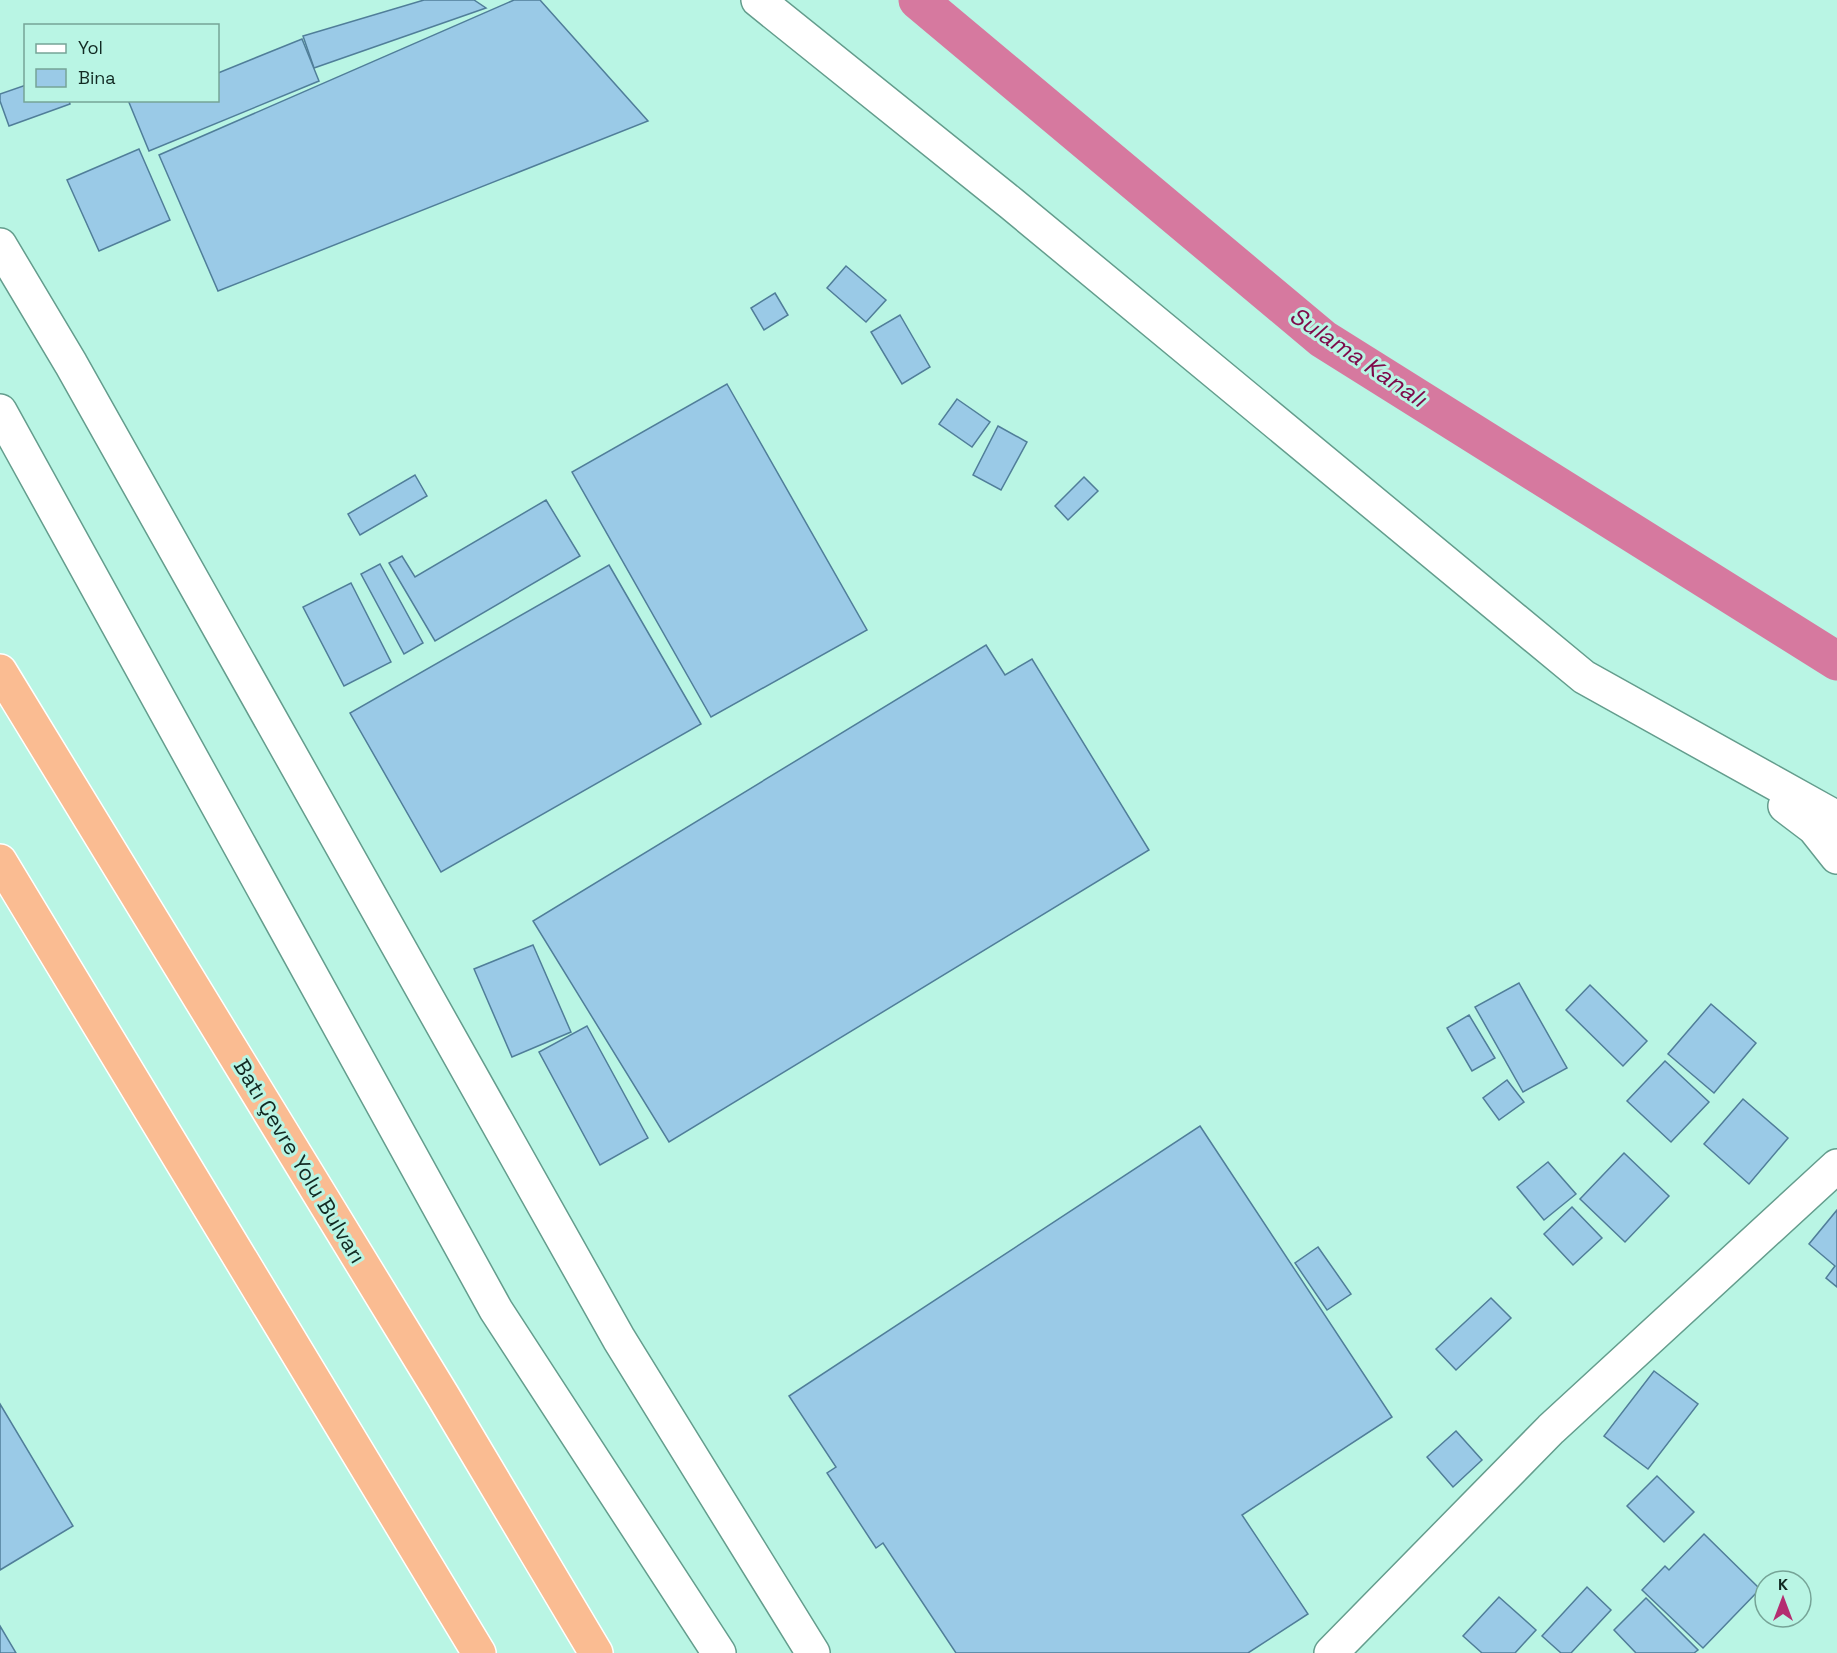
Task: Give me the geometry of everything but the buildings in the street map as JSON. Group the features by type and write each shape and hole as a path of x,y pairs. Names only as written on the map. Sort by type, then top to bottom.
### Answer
{"highway":[{"name":"Batı Çevre Yolu Bulvarı","path":"0,671 437,1386 596,1653"},
{"path":"0,861 479,1653"}],"main road":[{"path":"758,0 1012,204 1584,677 1837,818"},
{"path":"0,245 71,364 619,1339 813,1653"},
{"path":"0,411 496,1310 719,1653"},
{"path":"1702,743 1814,828 1837,857"},
{"path":"1331,1653 1551,1429 1837,1166"}],"waterway":[{"name":"Sulama Kanalı","path":"918,0 1323,339 1837,661"}]}
